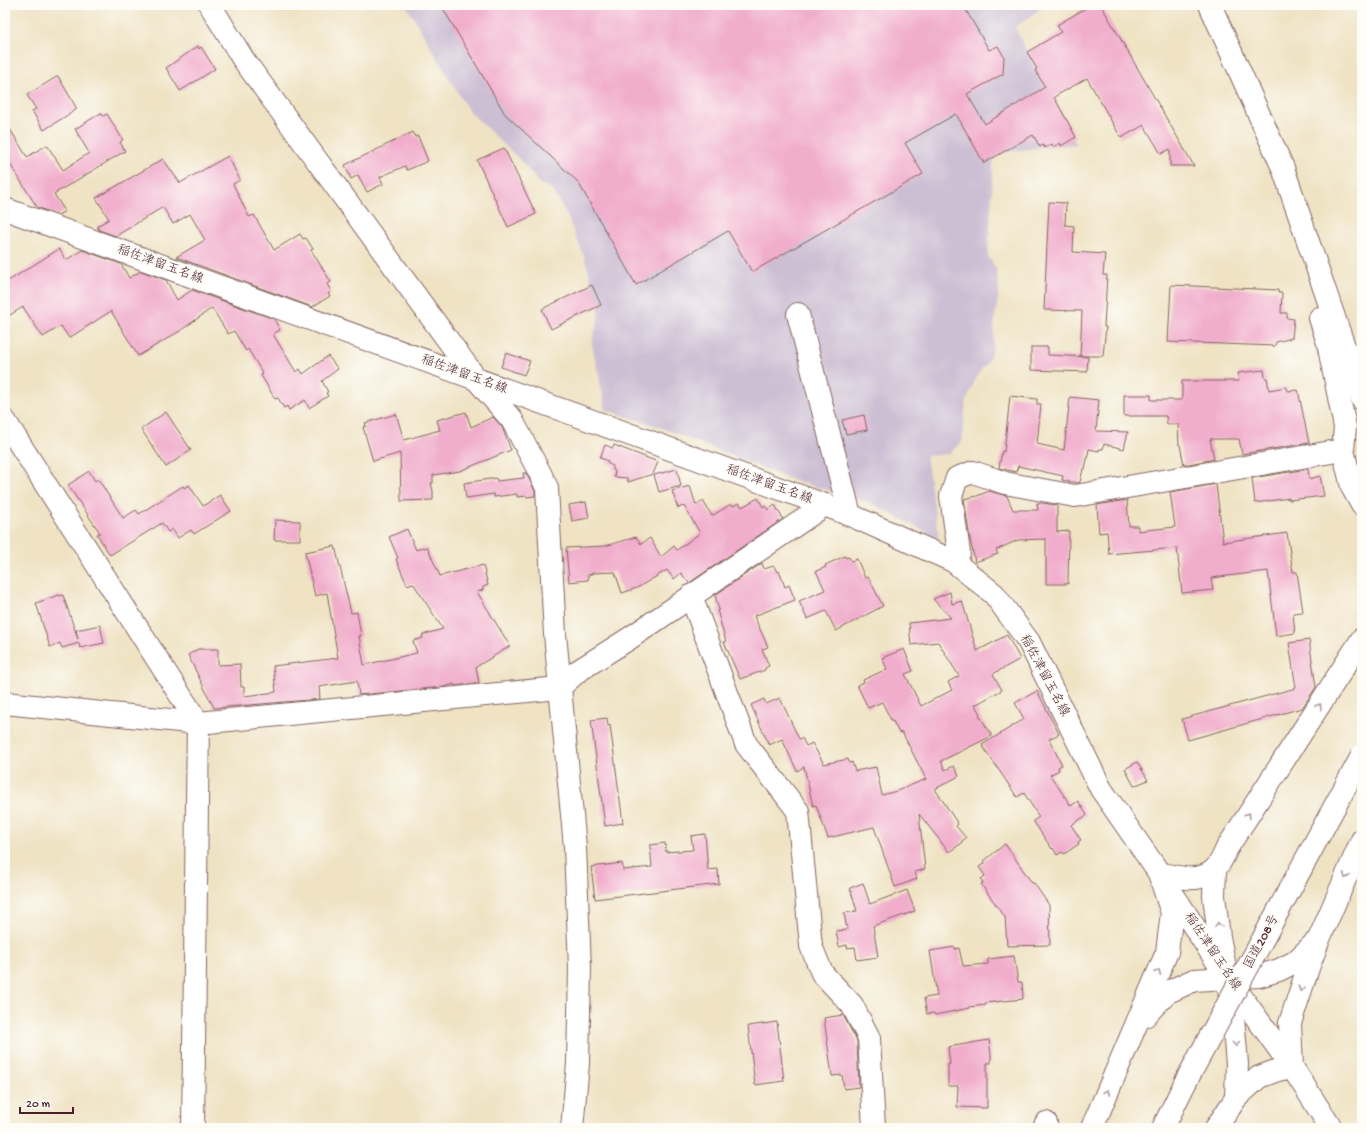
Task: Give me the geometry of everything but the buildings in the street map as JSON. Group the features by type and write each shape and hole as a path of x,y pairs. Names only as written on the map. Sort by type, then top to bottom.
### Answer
{"main road":[{"path":"210,5 243,59 477,380 512,420 540,473 546,488 559,688 575,847 580,968 578,1064 572,1128"},
{"path":"1210,5 1283,168 1362,399"},
{"name":"稲佐津留玉名線","path":"5,209 850,514 953,561 994,594 1029,642 1101,789 1159,873 1227,977 1292,1067 1331,1128"},
{"path":"1304,228 1300,251 1328,343 1346,427 1343,450 1352,487 1362,505"},
{"path":"798,314 850,514"},
{"path":"5,421 198,723 193,1128"},
{"path":"953,561 959,553 952,496 958,478 972,472 1005,483 1075,496 1343,450"},
{"path":"5,703 198,723 559,688 578,671 825,505"},
{"path":"691,596 746,744 798,811 811,946 822,973 852,1005 869,1038 874,1128"},
{"path":"1236,1098 1237,1064 1233,1017 1219,937 1214,896 1215,870 1227,848 1362,639"},
{"name":"国道208号","path":"1163,1128 1362,756"},
{"path":"1216,1128 1236,1098 1259,1077 1292,1067 1290,1023 1319,939 1362,840"},
{"path":"1159,873 1184,879 1201,877 1215,870"},
{"path":"1092,1128 1167,952 1172,913 1159,873"},
{"path":"1134,1028 1166,994 1194,980 1260,976 1279,970 1295,962 1319,939"}],"shaded area":[{"path":"406,5 1046,5 1015,27 1041,81 1076,144 1000,153 993,162 988,256 996,269 999,292 995,317 993,348 987,363 979,372 966,402 962,441 949,454 926,456 939,539 869,502 792,480 657,426 606,410 592,344 599,315 598,305 585,259 568,218 555,193 549,187 540,184 521,161 468,110"}]}
